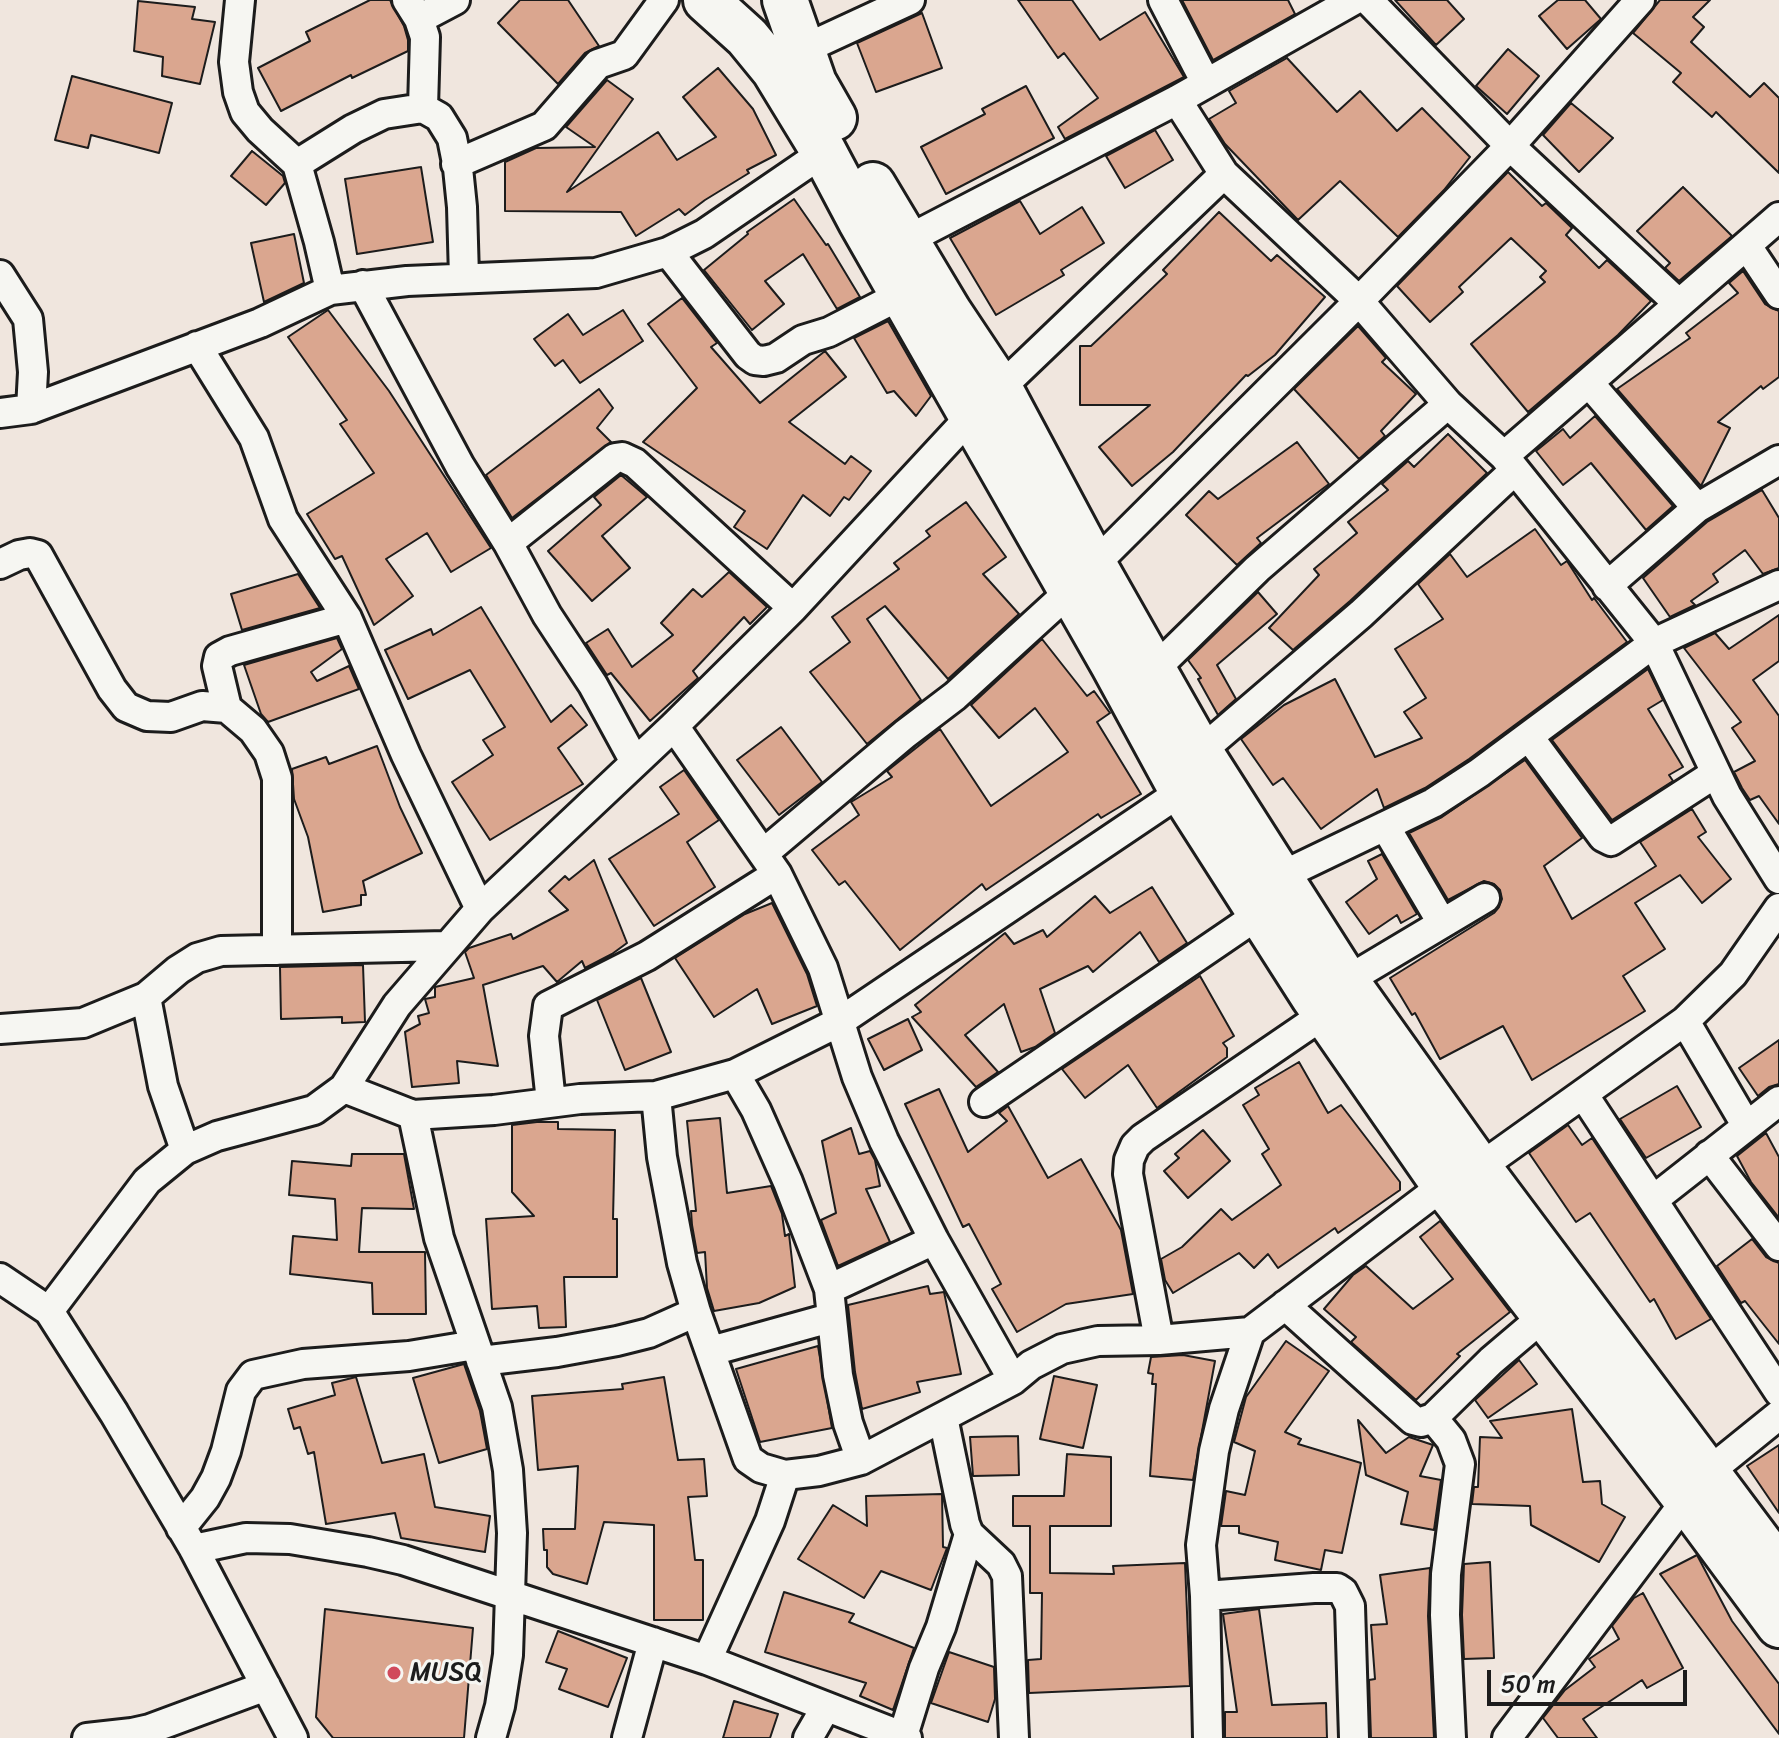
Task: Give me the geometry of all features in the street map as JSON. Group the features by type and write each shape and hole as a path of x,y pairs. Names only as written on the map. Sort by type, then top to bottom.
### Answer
{"main road":[{"path":"706,0 747,37 774,70 824,152 903,294 985,402"},
{"path":"785,0 814,83 949,312 985,402 1082,578 1182,791 1271,895"},
{"path":"1082,578 1154,670 1200,752 1271,895 1336,997 1462,1176 1696,1486 1779,1625"},
{"path":"1462,1176 1544,1316 1696,1486 1779,1569"}],"street":[{"path":"240,0 234,62 238,92 245,112 297,164 330,290"},
{"path":"423,108 427,52 413,10 455,0"},
{"path":"456,164 544,126 598,64 624,55 664,0"},
{"path":"802,50 910,0"},
{"path":"1163,0 1206,83"},
{"path":"907,240 1177,100 1354,0"},
{"path":"1368,0 1510,146 1679,304"},
{"path":"551,1102 544,1036 548,1006 647,956 771,864 905,734 955,696 1082,578 1359,301 1510,146 1640,0"},
{"path":"1177,100 1224,174 1359,301 1448,404 1509,463 1654,643 1716,773 1779,879"},
{"path":"297,164 353,129 384,114 423,108 439,117 452,138 462,207 464,277"},
{"path":"0,413 31,409 260,323 330,290 464,277 596,273 668,252 704,234 824,152"},
{"path":"49,1311 147,1181 185,1150 217,1136 314,1110 344,1088 397,1005 480,909 674,726 793,608 985,402 1224,174"},
{"path":"1200,752 1361,614 1589,383 1779,217"},
{"path":"1747,246 1779,294"},
{"path":"668,252 755,360 776,358 803,340 829,332 903,294"},
{"path":"0,275 28,319 33,372 31,409"},
{"path":"363,285 460,466 508,543 547,615 593,685 635,762"},
{"path":"197,346 254,438 283,519 347,618 406,755 480,909"},
{"path":"1589,383 1697,508"},
{"path":"1154,670 1257,569 1448,404"},
{"path":"508,543 615,458 622,457 635,463 793,608"},
{"path":"1607,586 1697,508 1779,460"},
{"path":"0,564 19,555 38,555 112,689 126,707 147,716 171,717 202,706 227,708 253,730 269,753 277,778 277,950"},
{"path":"984,1102 1271,895 1385,826 1433,803 1529,737 1654,643 1779,585"},
{"path":"227,708 217,666 219,657 230,651 347,618"},
{"path":"674,726 771,864 823,968 857,1077 884,1141 934,1240 1013,1380"},
{"path":"1529,737 1603,837 1611,841 1716,773"},
{"path":"344,1088 413,1115 656,1096 735,1074 839,1022 1182,791"},
{"path":"1385,826 1442,923"},
{"path":"1159,1340 1128,1174 1129,1160 1135,1146 1336,997 1442,923 1485,898"},
{"path":"656,1096 682,1263 748,1459 761,1468 785,1475 819,1471 861,1460 1013,1380 1031,1365 1062,1349 1098,1341 1159,1340 1250,1332 1462,1176 1685,1021 1733,974 1779,908"},
{"path":"0,1029 83,1023 146,997 197,958 221,951 446,946"},
{"path":"146,997 163,1086 185,1150"},
{"path":"1685,1021 1746,1125"},
{"path":"735,1074 756,1110 788,1182 829,1289 838,1375 848,1423 861,1460"},
{"path":"1583,1094 1779,1392"},
{"path":"1653,1200 1779,1101"},
{"path":"413,1115 439,1238 497,1407 508,1470 512,1533 508,1655 491,1738"},
{"path":"1709,1155 1779,1246"},
{"path":"829,1289 934,1240"},
{"path":"0,1281 49,1311 188,1538 293,1738"},
{"path":"1285,1305 1413,1420 1421,1422 1433,1418 1491,1361 1544,1316"},
{"path":"188,1538 216,1478 241,1391 253,1375 303,1364 409,1356 557,1352 649,1333 696,1312"},
{"path":"711,1351 830,1318"},
{"path":"1208,1738 1201,1545 1214,1451 1224,1409 1250,1332"},
{"path":"1507,1738 1696,1486 1779,1415"},
{"path":"943,1417 957,1496 969,1534 1001,1564 1007,1576 1014,1738"},
{"path":"1433,1418 1451,1440 1460,1464 1446,1574 1451,1738"},
{"path":"707,1660 765,1533 785,1475"},
{"path":"188,1538 290,1539 403,1560 707,1660 905,1737 924,1668 941,1627 969,1534"},
{"path":"1205,1596 1314,1588 1337,1588 1343,1592 1350,1606 1354,1738"},
{"path":"627,1738 653,1642"},
{"path":"87,1738 150,1729 266,1686"},
{"path":"808,1738 826,1707"}],"building":[{"path":"370,0 390,0 404,26 408,51 352,78 351,75 281,111 258,68 310,41 306,32"},
{"path":"520,0 568,0 599,46 585,53 558,84 498,23"},
{"path":"1018,0 1072,0 1100,40 1145,12 1184,77 1065,139 1058,127 1098,98 1064,53 1058,58"},
{"path":"1182,0 1288,0 1295,14 1213,60"},
{"path":"1395,0 1447,0 1464,19 1436,45"},
{"path":"1558,0 1585,0 1601,19 1567,49 1539,16"},
{"path":"1660,0 1710,0 1693,17 1704,27 1691,42 1750,97 1764,83 1779,98 1779,173 1716,112 1712,117 1673,82 1681,73 1633,33"},
{"path":"138,1 195,7 192,19 215,22 200,84 162,76 163,57 134,51"},
{"path":"922,13 942,68 876,92 857,43"},
{"path":"1508,49 1539,76 1507,114 1476,86"},
{"path":"1287,58 1337,112 1360,91 1397,131 1422,108 1470,157 1444,190 1398,237 1340,181 1298,220 1225,144 1209,119 1236,103 1229,91"},
{"path":"718,68 753,109 776,155 747,170 749,173 685,215 679,209 636,236 621,212 505,211 505,162 536,148 595,147 566,127 607,80 633,99 567,192 658,132 677,160 716,137 683,97"},
{"path":"72,76 172,103 159,153 91,135 88,148 55,140"},
{"path":"1026,86 1054,138 946,194 921,147 985,114 982,109"},
{"path":"1571,103 1613,138 1579,172 1543,135"},
{"path":"1155,130 1173,160 1125,188 1106,156"},
{"path":"252,151 283,176 285,183 266,205 231,176"},
{"path":"421,167 433,242 357,254 345,179"},
{"path":"1508,172 1542,206 1546,203 1572,228 1566,235 1599,268 1607,260 1651,301 1618,335 1528,412 1471,344 1545,282 1540,277 1546,271 1511,238 1459,287 1463,292 1430,322 1397,286"},
{"path":"1683,187 1732,236 1679,281 1665,268 1670,263 1637,231"},
{"path":"794,199 828,244 860,297 837,309 803,254 765,281 784,304 752,330 704,270 747,232"},
{"path":"1020,201 1040,234 1082,207 1104,243 1061,270 1064,275 996,315 950,238"},
{"path":"1219,212 1271,261 1277,255 1325,297 1275,355 1246,375 1173,452 1132,486 1099,447 1150,405 1080,405 1080,346 1091,346 1167,274 1163,270"},
{"path":"294,234 304,283 264,302 251,243"},
{"path":"1743,271 1765,304 1779,311 1779,377 1763,389 1761,386 1718,422 1730,428 1701,486 1617,389 1690,338 1686,333 1738,293 1729,283"},
{"path":"682,298 717,343 711,347 760,403 825,351 846,377 789,422 845,464 851,456 871,471 849,500 844,497 830,516 803,495 767,549 734,527 745,511 643,442 697,388 648,324"},
{"path":"328,310 389,391 491,548 451,572 427,533 386,559 413,596 374,625 342,556 335,559 307,514 374,473 340,424 347,420 288,337"},
{"path":"623,310 643,341 580,383 563,360 555,366 534,339 568,314 583,335"},
{"path":"888,321 931,396 916,416 894,391 887,393 854,338"},
{"path":"1358,326 1386,358 1382,362 1416,394 1381,431 1385,436 1359,459 1294,389"},
{"path":"599,389 613,408 597,428 611,442 512,518 486,475"},
{"path":"1595,416 1673,506 1646,530 1591,463 1563,485 1536,451 1563,429 1570,438"},
{"path":"1448,434 1487,473 1293,650 1269,628 1319,575 1314,569 1357,533 1348,522 1388,490 1382,484 1408,461 1414,467"},
{"path":"1297,442 1329,484 1257,538 1261,543 1237,565 1186,515 1209,491 1218,499"},
{"path":"621,475 647,497 602,536 630,568 592,601 548,551 601,505 594,497"},
{"path":"1762,490 1779,518 1779,568 1763,574 1745,550 1713,574 1718,582 1691,601 1695,605 1670,617 1643,578 1707,522"},
{"path":"966,502 1006,557 983,574 1019,614 948,679 885,606 867,619 921,700 867,744 810,672 850,642 832,617 899,569 894,563 930,536 926,531"},
{"path":"1535,529 1561,565 1567,561 1592,600 1594,598 1627,642 1425,788 1384,808 1377,789 1321,829 1283,778 1273,785 1241,739 1284,705 1335,679 1375,757 1422,738 1404,712 1426,698 1395,649 1443,619 1418,584 1450,554 1467,577"},
{"path":"729,572 767,607 750,624 744,617 693,671 698,678 650,721 611,673 607,675 586,643 608,629 632,667 673,635 661,623 693,589 702,597"},
{"path":"298,574 320,608 242,630 231,594"},
{"path":"1258,592 1277,614 1217,665 1236,699 1218,715 1198,679 1201,678 1188,660"},
{"path":"481,607 551,722 571,705 587,725 558,748 583,784 490,840 452,782 493,755 483,740 505,727 470,670 408,699 385,650 431,629 433,635"},
{"path":"1779,615 1779,661 1753,680 1779,716 1779,824 1759,796 1750,800 1742,788 1734,772 1755,761 1732,728 1741,722 1684,648 1715,633 1729,649"},
{"path":"337,638 342,649 311,672 317,681 349,666 359,689 268,722 261,714 244,665"},
{"path":"1042,639 1087,696 1094,691 1110,713 1097,722 1141,794 1101,818 1098,814 986,890 982,884 900,950 845,881 839,885 812,850 859,815 851,802 892,777 887,771 940,729 991,806 1068,752 1035,708 999,738 971,705"},
{"path":"1648,669 1663,700 1648,709 1683,767 1669,775 1673,781 1612,820 1552,740"},
{"path":"781,727 822,782 779,815 737,760"},
{"path":"377,746 400,807 422,853 363,881 366,895 361,895 361,905 323,912 308,837 294,799 292,769 326,757 329,764"},
{"path":"1525,760 1582,838 1544,866 1572,919 1656,866 1640,842 1692,809 1706,832 1698,837 1731,879 1702,903 1680,875 1635,903 1665,949 1623,976 1645,1011 1532,1080 1503,1026 1440,1059 1415,1013 1412,1015 1390,978 1494,913 1502,899 1500,890 1494,884 1484,881 1448,900 1409,833 1442,817"},
{"path":"684,770 719,820 687,842 715,887 654,926 609,859 679,814 660,787"},
{"path":"1382,854 1417,914 1401,923 1397,915 1369,934 1346,902 1377,879 1368,861"},
{"path":"594,860 627,943 585,968 582,961 557,982 543,966 483,985 498,1066 457,1061 459,1083 412,1087 405,1032 420,1024 418,1016 429,1013 425,999 435,997 435,987 474,978 465,952 469,948 511,934 513,939 568,910 549,891 565,876 569,880"},
{"path":"1152,887 1187,943 1159,962 1140,932 1093,972 1088,966 1040,989 1055,1033 1035,1047 1021,1052 1004,1004 965,1035 998,1072 976,1087 912,1017 921,1012 915,1005 1005,933 1014,944 1043,930 1047,937 1095,896 1110,913"},
{"path":"772,903 807,974 817,1006 772,1024 757,989 714,1017 675,958 745,914"},
{"path":"363,965 365,1022 342,1023 342,1017 281,1019 280,967"},
{"path":"1200,976 1234,1036 1223,1043 1227,1048 1227,1057 1157,1108 1128,1065 1085,1098 1062,1069"},
{"path":"641,978 671,1052 625,1070 597,1000"},
{"path":"908,1019 922,1050 884,1070 868,1039"},
{"path":"1779,1040 1779,1084 1758,1096 1739,1068"},
{"path":"1299,1062 1328,1113 1341,1105 1400,1182 1400,1190 1338,1233 1335,1228 1278,1268 1268,1254 1254,1268 1239,1253 1173,1293 1165,1280 1161,1259 1182,1247 1221,1209 1232,1220 1281,1185 1262,1154 1269,1149 1243,1105 1259,1095 1255,1088"},
{"path":"1677,1086 1701,1127 1646,1158 1620,1119"},
{"path":"939,1089 968,1152 1007,1121 999,1113 1008,1106 1048,1178 1081,1159 1121,1230 1133,1294 1066,1304 1017,1332 992,1289 1001,1284 969,1224 963,1227 905,1104"},
{"path":"720,1118 727,1193 771,1186 782,1214 785,1236 789,1234 795,1287 759,1303 714,1311 707,1288 705,1252 697,1253 692,1225 691,1211 696,1211 687,1121"},
{"path":"558,1122 558,1129 615,1130 613,1219 617,1219 617,1277 564,1277 566,1327 539,1328 537,1306 492,1309 486,1219 534,1216 512,1192 512,1125"},
{"path":"1568,1125 1582,1145 1592,1138 1711,1319 1676,1339 1654,1299 1650,1302 1590,1213 1576,1222 1529,1153"},
{"path":"851,1128 859,1154 870,1151 875,1160 880,1186 866,1189 890,1242 838,1266 821,1220 836,1213 822,1141"},
{"path":"1203,1130 1230,1161 1188,1198 1164,1171 1179,1158 1175,1154"},
{"path":"1766,1133 1779,1157 1779,1218 1751,1182 1737,1156"},
{"path":"352,1154 404,1154 414,1209 362,1208 359,1252 425,1252 426,1314 373,1314 372,1283 290,1274 293,1236 337,1240 335,1199 289,1195 292,1161 351,1166"},
{"path":"1440,1221 1510,1312 1457,1354 1460,1356 1416,1400 1351,1342 1356,1337 1324,1309 1353,1275 1366,1266 1413,1309 1453,1279 1420,1237"},
{"path":"1752,1239 1766,1257 1779,1263 1779,1344 1745,1301 1741,1303 1717,1266"},
{"path":"928,1286 930,1294 944,1292 961,1374 917,1382 920,1392 862,1409 848,1305"},
{"path":"1286,1341 1329,1371 1285,1432 1301,1439 1298,1444 1361,1463 1342,1553 1325,1550 1321,1570 1275,1560 1278,1542 1239,1533 1239,1526 1221,1526 1226,1491 1245,1495 1255,1451 1234,1442 1246,1397"},
{"path":"818,1346 832,1428 760,1442 736,1369"},
{"path":"1183,1355 1215,1361 1193,1480 1150,1476 1156,1384 1152,1384 1153,1374 1148,1373 1151,1357"},
{"path":"1519,1360 1537,1384 1488,1418 1475,1400"},
{"path":"464,1364 480,1411 487,1449 439,1463 413,1378"},
{"path":"1054,1376 1097,1385 1083,1448 1040,1439"},
{"path":"356,1377 382,1463 424,1454 435,1507 490,1516 485,1552 401,1538 395,1513 326,1524 314,1452 308,1454 300,1427 294,1429 288,1409 335,1395 332,1383"},
{"path":"664,1377 678,1460 704,1459 707,1496 688,1497 695,1560 703,1560 703,1620 654,1620 654,1525 604,1522 587,1584 553,1574 547,1567 547,1550 544,1550 543,1529 575,1529 578,1466 538,1470 532,1396 623,1389 622,1384"},
{"path":"1572,1409 1583,1482 1600,1481 1602,1504 1625,1517 1599,1562 1531,1525 1530,1506 1472,1504 1474,1487 1478,1487 1480,1437 1502,1438 1490,1421"},
{"path":"1358,1420 1386,1453 1409,1437 1433,1445 1420,1476 1441,1480 1434,1530 1401,1524 1408,1492 1366,1475"},
{"path":"1018,1436 1019,1475 973,1476 970,1437"},
{"path":"1779,1445 1779,1513 1747,1466"},
{"path":"1067,1454 1111,1457 1111,1526 1050,1526 1050,1573 1114,1574 1113,1566 1185,1563 1190,1686 1029,1693 1028,1660 1041,1659 1042,1593 1030,1593 1030,1526 1013,1526 1013,1496 1064,1496"},
{"path":"942,1494 943,1547 947,1548 931,1590 881,1571 864,1598 798,1559 833,1505 867,1526 866,1496"},
{"path":"1697,1555 1732,1621 1779,1684 1779,1734 1660,1574"},
{"path":"1490,1562 1494,1658 1464,1659 1464,1564"},
{"path":"1430,1568 1428,1616 1434,1738 1371,1738 1369,1680 1375,1679 1371,1625 1387,1624 1380,1575"},
{"path":"784,1592 854,1614 849,1622 914,1648 893,1710 860,1696 866,1683 765,1652"},
{"path":"1643,1593 1683,1668 1647,1688 1642,1680 1583,1719 1597,1738 1558,1738 1543,1718 1565,1690 1595,1667 1589,1659 1619,1639 1612,1626 1634,1598"},
{"name":"MUSQ","path":"325,1609 473,1628 464,1738 333,1738 316,1717"},
{"path":"1259,1609 1272,1705 1326,1703 1327,1738 1225,1738 1225,1712 1237,1712 1223,1614"},
{"path":"558,1631 627,1658 608,1707 559,1689 567,1669 546,1662"},
{"path":"949,1652 994,1667 995,1699 988,1722 931,1703"},
{"path":"734,1701 778,1714 770,1738 723,1738"}],"place":[{"name":"MUSQ","path":"394,1673"}]}
